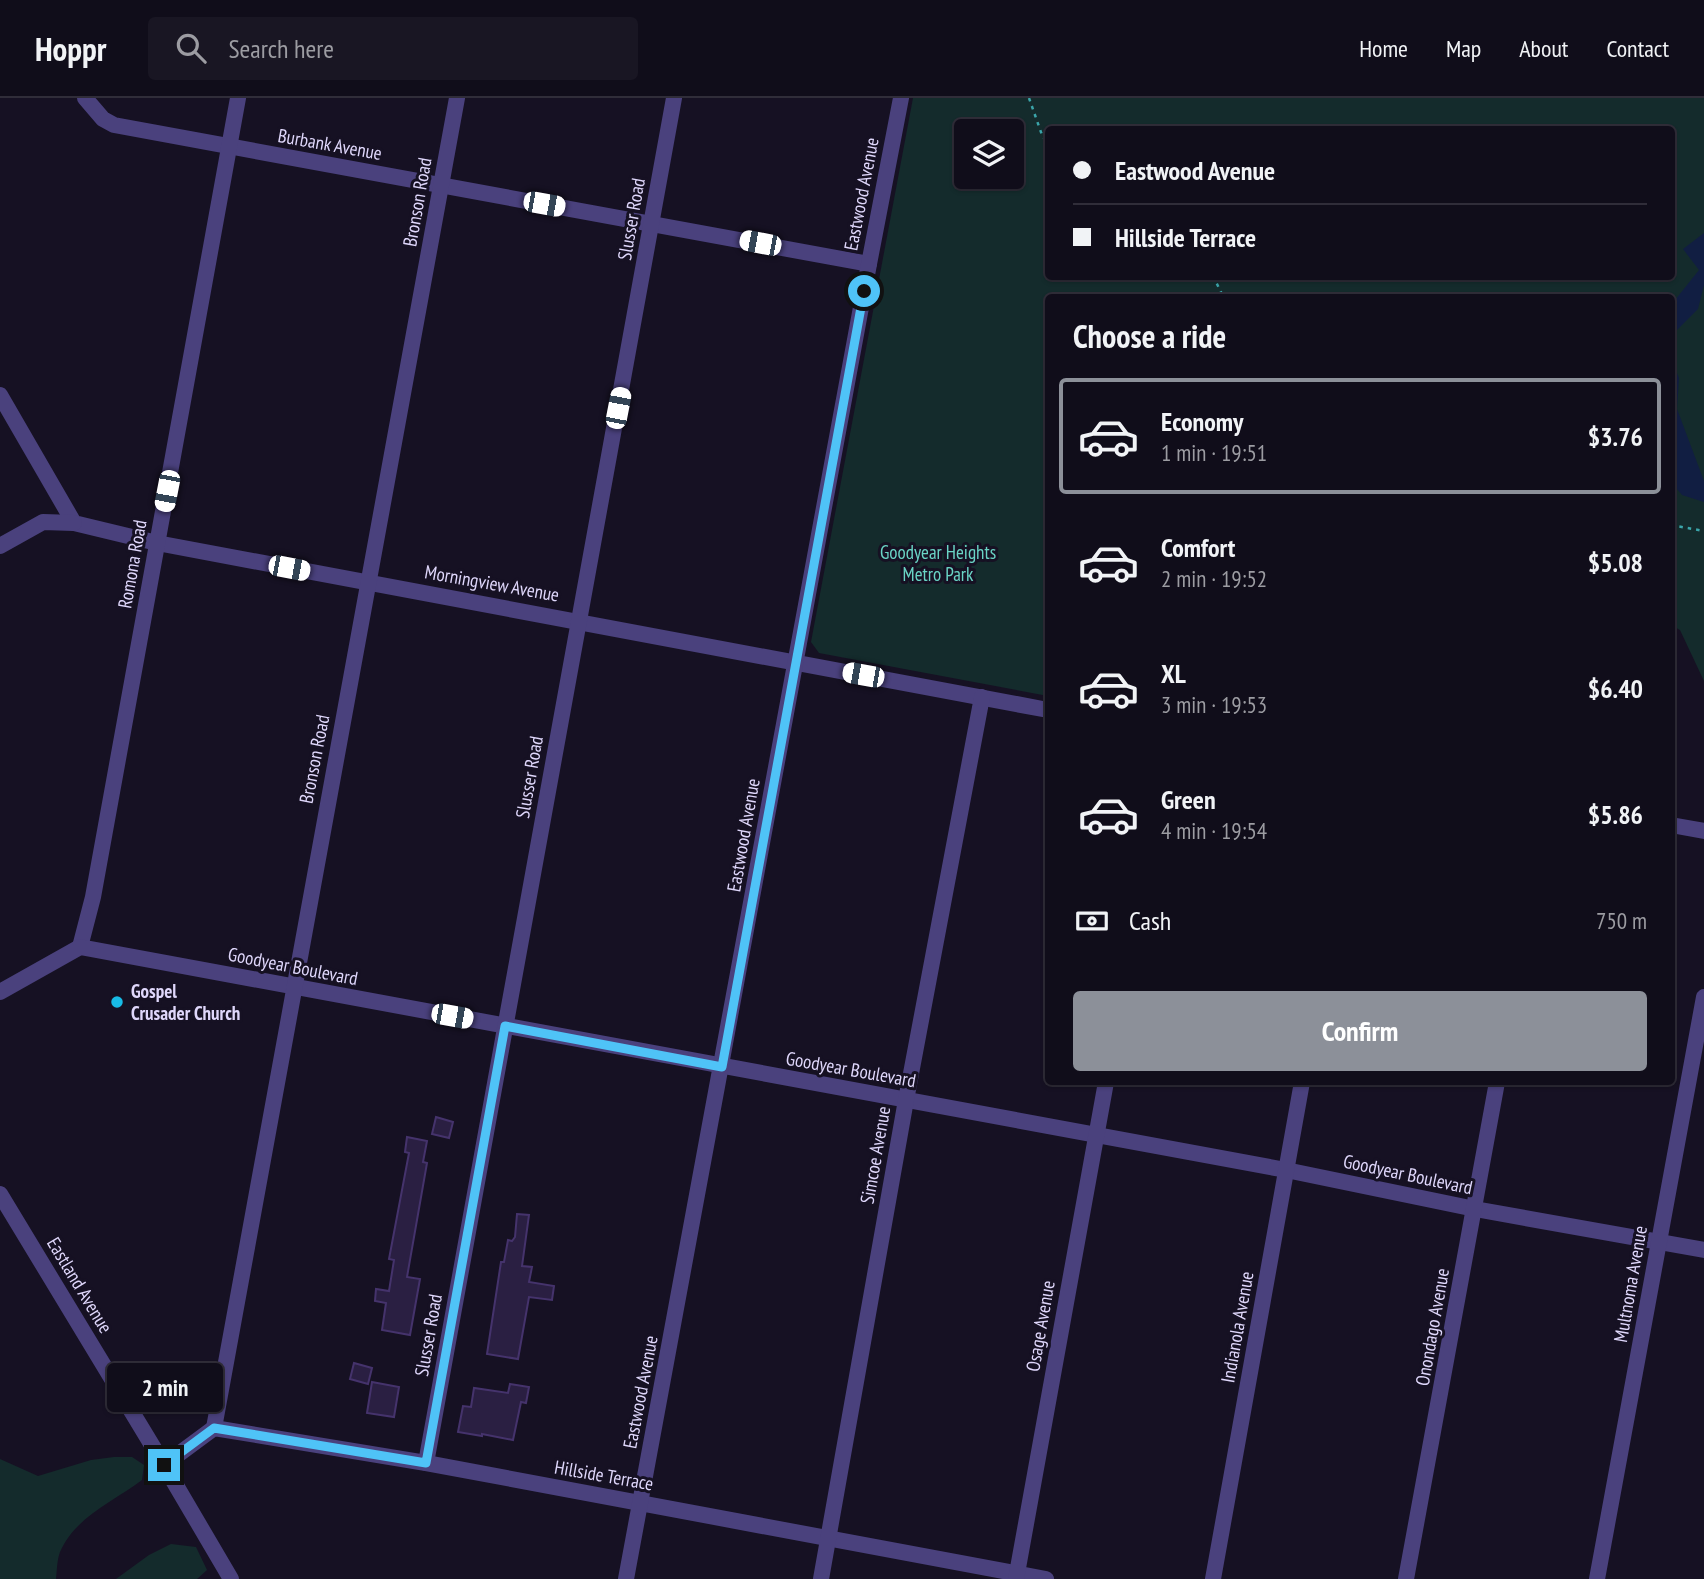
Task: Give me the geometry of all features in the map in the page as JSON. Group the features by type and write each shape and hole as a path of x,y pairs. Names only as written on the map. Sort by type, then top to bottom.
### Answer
{"street":[{"name":"Burbank Avenue","path":"85,98 103,119 114,125 869,264"},
{"name":"Romona Road","path":"80,947 93,897 238,98"},
{"name":"Bronson Road","path":"214,1428 457,98"},
{"name":"Slusser Road","path":"426,1463 674,98"},
{"name":"Eastwood Avenue","path":"626,1579 901,98"},
{"path":"0,395 74,523"},
{"name":"Morningview Avenue","path":"0,546 43,522 74,523 157,543 1045,709"},
{"name":"Simcoe Avenue","path":"821,1579 906,1100 982,697"},
{"path":"1675,826 1704,831"},
{"path":"0,992 80,947"},
{"name":"Goodyear Boulevard","path":"80,947 1704,1250"},
{"name":"Multnoma Avenue","path":"1597,1579 1704,997"},
{"name":"Osage Avenue","path":"1017,1576 1105,1085"},
{"name":"Indianola Avenue","path":"1213,1579 1301,1085"},
{"name":"Onondago Avenue","path":"1406,1579 1496,1085"},
{"name":"Eastland Avenue","path":"0,1194 231,1579"},
{"path":"164,1465 214,1428"},
{"name":"Hillside Terrace","path":"214,1428 426,1463 829,1537 1017,1576 1046,1579"}],"path":[{"path":"1029,98 1045,140"},
{"path":"1675,526 1704,531"}],"green space":[{"name":"Goodyear Heights Metro Park","path":"913,98 1704,98 1704,681 1680,630 1675,627 1675,294 1045,294 1045,695 819,653 811,642"},
{"path":"132,1457 144,1465 142,1480 85,1519 75,1529 60,1552 56,1579 0,1579 0,1459 38,1476 91,1460"},
{"path":"171,1544 196,1547 207,1570 197,1579 116,1579 149,1555"}],"water":[{"path":"1704,233 1704,285 1698,309 1675,332 1675,300 1699,270 1683,249"},
{"path":"1675,368 1679,378 1677,409 1704,481 1704,502 1682,495 1675,487"}],"building":[{"path":"436,1117 453,1122 449,1138 432,1134"},
{"path":"407,1137 427,1141 423,1162 427,1163 407,1277 420,1279 410,1335 382,1330 386,1303 375,1301 376,1289 389,1291 394,1260 389,1259 409,1153 405,1152"},
{"path":"517,1214 529,1215 522,1266 532,1267 529,1282 554,1286 552,1300 529,1297 518,1359 487,1354 501,1262 504,1262 508,1240 512,1241 515,1237"},
{"path":"354,1363 372,1368 368,1384 350,1379"},
{"path":"372,1382 399,1387 394,1417 367,1413"},
{"path":"510,1384 529,1387 526,1403 521,1402 513,1440 458,1432 463,1406 471,1407 474,1388 508,1393"}],"place":[{"name":"Gospel Crusader Church","path":"117,1002"}],"route":[{"path":"164,1465 214,1428 426,1463 505,1026 722,1067 864,291"}]}
